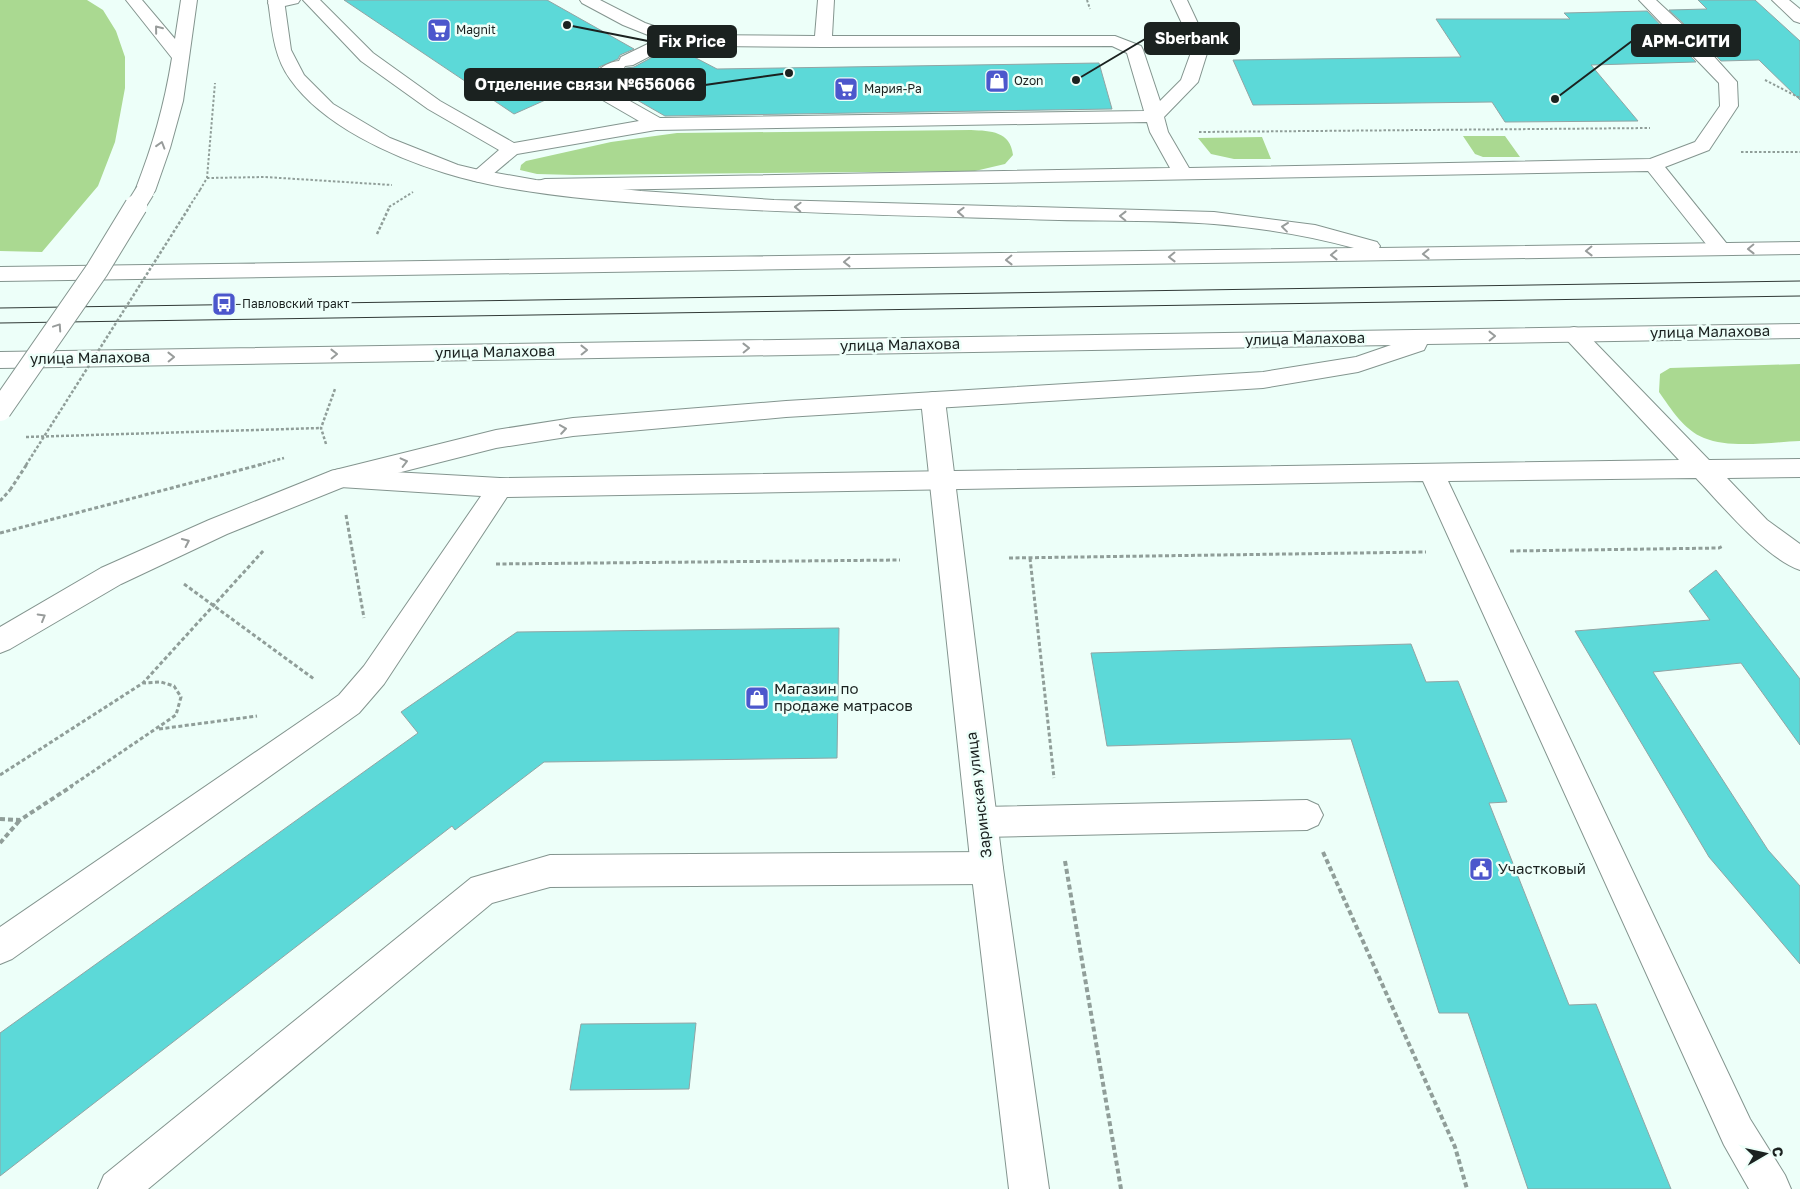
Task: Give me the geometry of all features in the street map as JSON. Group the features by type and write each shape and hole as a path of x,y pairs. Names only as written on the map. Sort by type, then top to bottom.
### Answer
{"main road":[{"path":"134,0 181,58"},
{"path":"0,410 97,270 145,191 161,148 174,101 190,0"},
{"path":"311,0 367,57 434,105 511,149"},
{"path":"588,0 631,23 672,38 714,41 823,42 1115,41 1135,50 1157,124 1183,173"},
{"path":"823,42 826,0"},
{"path":"1157,124 1190,82 1201,47 1179,0"},
{"path":"536,186 1653,165 1702,146 1729,106 1728,82 1693,44 1647,0"},
{"path":"1780,0 1800,18"},
{"path":"281,1 284,50 297,77 327,108 383,142 450,169 479,176 536,186 641,197 774,206 1214,218 1316,231 1400,254"},
{"path":"656,124 600,91 597,84 599,78 672,38"},
{"path":"479,176 511,149 656,124 1157,124"},
{"path":"1653,165 1721,249"},
{"path":"1,274 1800,248"},
{"name":"улица Малахова","path":"0,360 1800,331"},
{"path":"1574,334 1758,527 1800,559"},
{"path":"0,642 112,576 218,527 340,478 496,440 573,427 786,409 1263,380 1358,364 1444,336"},
{"name":"Заринская улица","path":"933,400 987,868 1029,1189"},
{"path":"340,478 500,488 1431,472 1800,468"},
{"path":"1431,472 1737,1132 1770,1189"},
{"path":"0,947 350,704 374,675 500,488"},
{"path":"982,822 1307,815"},
{"path":"118,1189 483,889 550,871 987,868"}],"path":[{"path":"1157,124 1652,128 1702,146 1735,152 1800,152"},
{"path":"208,178 266,177 392,185"},
{"path":"0,501 10,490 200,190"},
{"path":"377,234 390,205"},
{"path":"326,447 320,428 336,388"},
{"path":"19,438 320,428"},
{"path":"0,533 289,457"},
{"path":"338,516 346,514 374,675"},
{"path":"1009,558 1719,548 1758,527"},
{"path":"0,775 143,683 266,548"},
{"path":"1030,558 1058,820 1121,1189"},
{"path":"448,565 900,560"},
{"path":"181,582 212,607 350,704"},
{"path":"0,843 20,820 158,729 176,715 180,697 174,686 161,682 143,683"},
{"path":"158,729 264,715"},
{"path":"1307,815 1455,1147 1467,1189"},
{"path":"0,819 20,820"}],"green space":[{"path":"0,0 87,0 103,10 116,31 125,57 125,88 115,142 98,186 42,252 0,251"},
{"path":"971,130 992,132 1004,137 1011,147 1013,155 1005,164 975,171 574,175 537,174 520,170 521,165 526,161 611,142 677,133"},
{"path":"1463,136 1505,136 1520,157 1483,157 1475,154"},
{"path":"1262,137 1271,159 1234,159 1211,154 1198,138"},
{"path":"1800,364 1800,441 1739,444 1704,438 1684,424 1659,392 1660,374 1670,368"}],"building":[{"path":"344,0 547,0 634,49 620,55 618,59 599,67 588,81 514,114"},
{"path":"1698,0 1755,0 1800,41 1800,100 1759,60 1721,61 1669,10 1707,9"},
{"path":"1647,11 1696,62 1591,65 1638,121 1505,122 1492,102 1253,105 1233,60 1461,57 1436,19 1570,19 1564,13"},
{"path":"673,46 717,69 1099,63 1112,109 665,116 609,84 609,81 624,72 626,68 634,67"},
{"path":"1716,570 1800,679 1800,745 1741,663 1653,672 1768,850 1800,886 1800,964 1709,857 1575,631 1710,620 1689,591"},
{"path":"839,628 837,758 544,762 455,830 452,826 0,1176 0,1033 418,733 401,712 517,632"},
{"path":"1411,644 1426,682 1458,681 1507,802 1489,803 1569,1005 1596,1004 1671,1189 1528,1189 1468,1013 1439,1013 1351,739 1107,746 1091,653"},
{"path":"696,1023 689,1089 570,1090 581,1024"}],"tram line":[{"path":"0,308 1800,281"},
{"path":"0,323 1800,296"}],"place":[{"name":"Fix Price","path":"567,25"},
{"name":"Magnit","path":"439,30"},
{"name":"Отделение связи №656066","path":"789,73"},
{"name":"Sberbank","path":"1076,80"},
{"name":"Ozon","path":"997,81"},
{"name":"Мария-Ра","path":"846,89"},
{"name":"АРМ-СИТИ","path":"1555,99"},
{"name":"Павловский тракт","path":"224,304"},
{"name":"Магазин по продаже матрасов","path":"757,698"},
{"name":"Участковый","path":"1481,869"}]}
